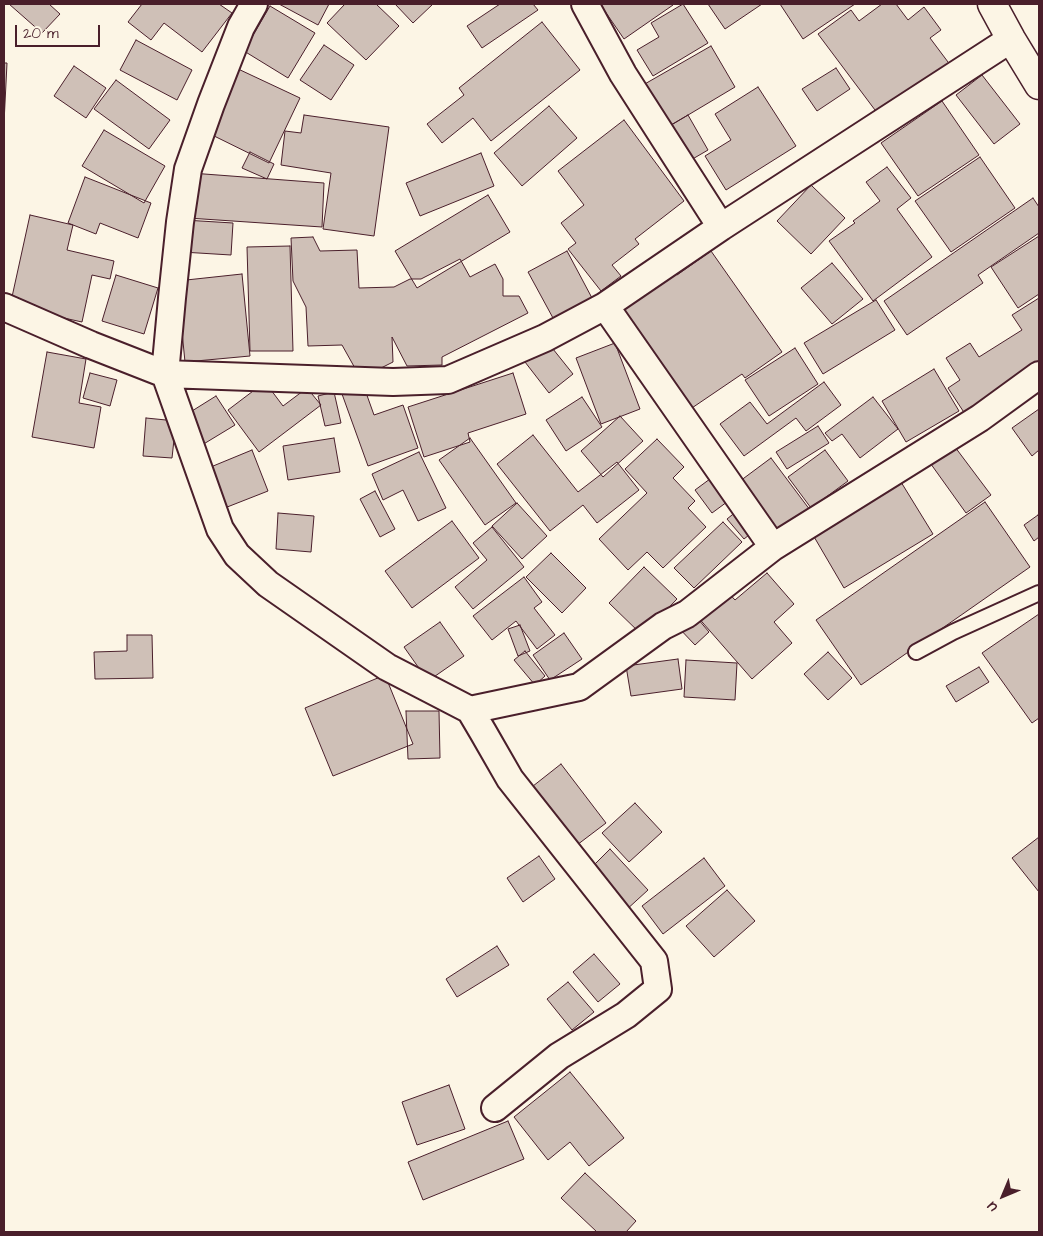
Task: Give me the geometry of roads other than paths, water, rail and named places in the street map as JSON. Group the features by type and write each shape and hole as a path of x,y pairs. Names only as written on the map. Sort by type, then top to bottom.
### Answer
{"highway":[{"path":"992,4 1039,85"}],"street":[{"path":"254,4 241,27 188,170 180,222 165,374 220,530 237,555 268,584 387,667 470,710 510,779 654,961 658,990 626,1015 560,1056 495,1108"},
{"path":"585,4 623,74 721,227"},
{"path":"4,307 90,345 165,374 393,382 448,380 545,338 605,306 721,227 1011,39"},
{"path":"605,306 773,547"},
{"path":"470,710 578,687 663,626 687,614 773,547 980,418 1039,375"}],"lane":[{"path":"916,652 953,632 1039,593"}]}
